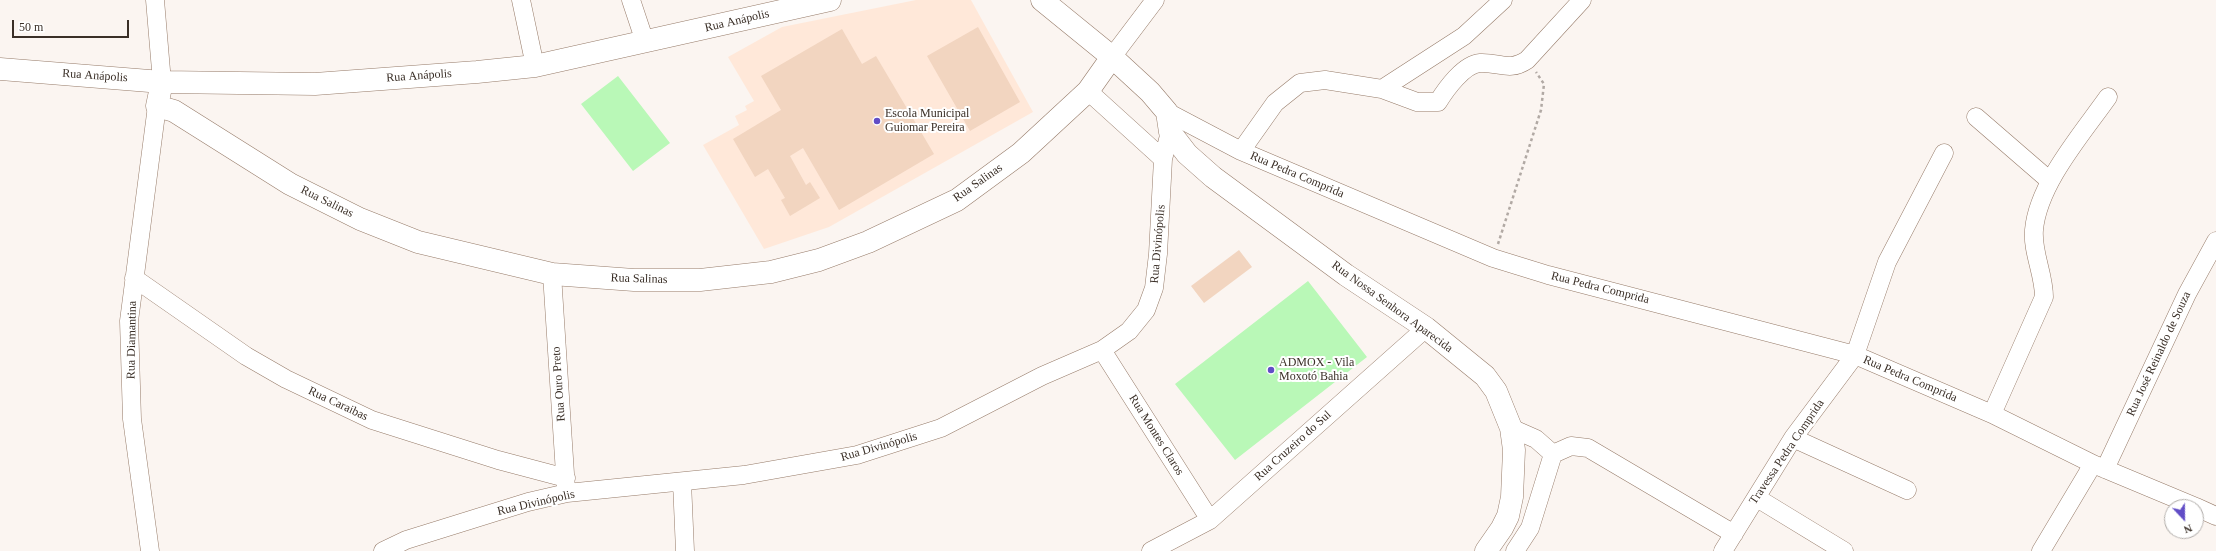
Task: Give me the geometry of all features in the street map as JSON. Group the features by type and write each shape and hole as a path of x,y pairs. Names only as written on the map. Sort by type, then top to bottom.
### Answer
{"street":[{"path":"155,0 162,82 157,106"},
{"path":"521,0 535,66"},
{"path":"632,0 645,42"},
{"name":"Rua Anápolis","path":"0,69 162,82 315,84 477,72 535,66 645,42 774,6 830,0"},
{"name":"Rua Pedra Comprida","path":"1042,0 1112,58 1150,92 1169,122 1493,258 1548,275 1855,354 1992,414 2099,466 2177,499"},
{"path":"1112,58 1155,0"},
{"path":"1382,89 1464,36 1503,0"},
{"path":"1241,151 1275,103 1300,83 1325,80 1382,89 1417,102 1438,102 1454,78 1478,63 1517,67 1527,60 1582,0"},
{"name":"Rua Salinas","path":"157,106 174,111 290,184 360,219 418,242 552,274 634,280 700,280 771,272 819,260 868,242 957,200 1021,153 1088,90 1112,58"},
{"path":"1088,90 1163,159"},
{"path":"1992,414 2044,297 2044,281 2034,232 2036,217 2050,181 2108,97"},
{"name":"Rua Diamantina","path":"150,551 132,419 130,321 134,278 157,106"},
{"path":"1976,117 2050,181"},
{"name":"Rua Divinópolis","path":"383,551 406,540 528,502 566,486 682,482 744,475 857,455 903,442 941,428 1042,376 1102,350 1133,326 1146,310 1154,288 1158,254 1163,159 1169,122"},
{"name":"Rua Nossa Senhora Aparecida","path":"1169,122 1187,154 1213,177 1346,275 1426,328 1488,381 1496,391 1511,428 1514,450 1512,497 1508,516 1502,528 1486,551"},
{"name":"Travessa Pedra Comprida","path":"1723,551 1793,438 1855,354 1887,262 1944,153"},
{"name":"Rua José Reinaldo de Souza","path":"2041,551 2099,466 2187,294 2216,241"},
{"name":"Rua Ouro Preto","path":"552,274 566,486"},
{"name":"Rua Caraibas","path":"134,278 246,356 286,379 372,420 498,460 566,486"},
{"name":"Rua Cruzeiro do Sul","path":"1151,551 1210,520 1426,328"},
{"name":"Rua Montes Claros","path":"1102,350 1210,520"},
{"path":"1511,428 1536,439 1553,454"},
{"path":"1793,438 1907,490"},
{"path":"1515,551 1530,528 1553,454 1571,446 1588,448 1734,534"},
{"path":"682,482 685,551"},
{"path":"1757,498 1844,551"},
{"name":"Rua Pedra Comprida","path":"2204,511 2216,516"}],"path":[{"path":"1493,258 1542,110 1544,84 1527,60"}],"shaded area":[{"name":"Escola Municipal Guiomar Pereira","path":"916,0 971,0 1033,112 829,227 764,249 703,145 739,125 735,116 747,110 745,106 754,101 728,57 782,27"}],"green space":[{"path":"618,76 670,143 633,171 581,104"},
{"name":"ADMOX - Vila Moxotó Bahia","path":"1308,281 1367,357 1235,460 1175,384"}],"building":[{"path":"978,27 1020,102 970,131 927,56"},
{"path":"842,29 862,64 876,56 934,154 839,210 803,148 790,156 806,185 810,182 820,198 790,216 781,200 785,198 768,169 755,177 733,139 781,110 761,76"},
{"path":"1239,250 1252,267 1204,303 1191,286"}],"place":[{"name":"Escola Municipal Guiomar Pereira","path":"877,121"},
{"name":"ADMOX - Vila Moxotó Bahia","path":"1271,370"}]}
